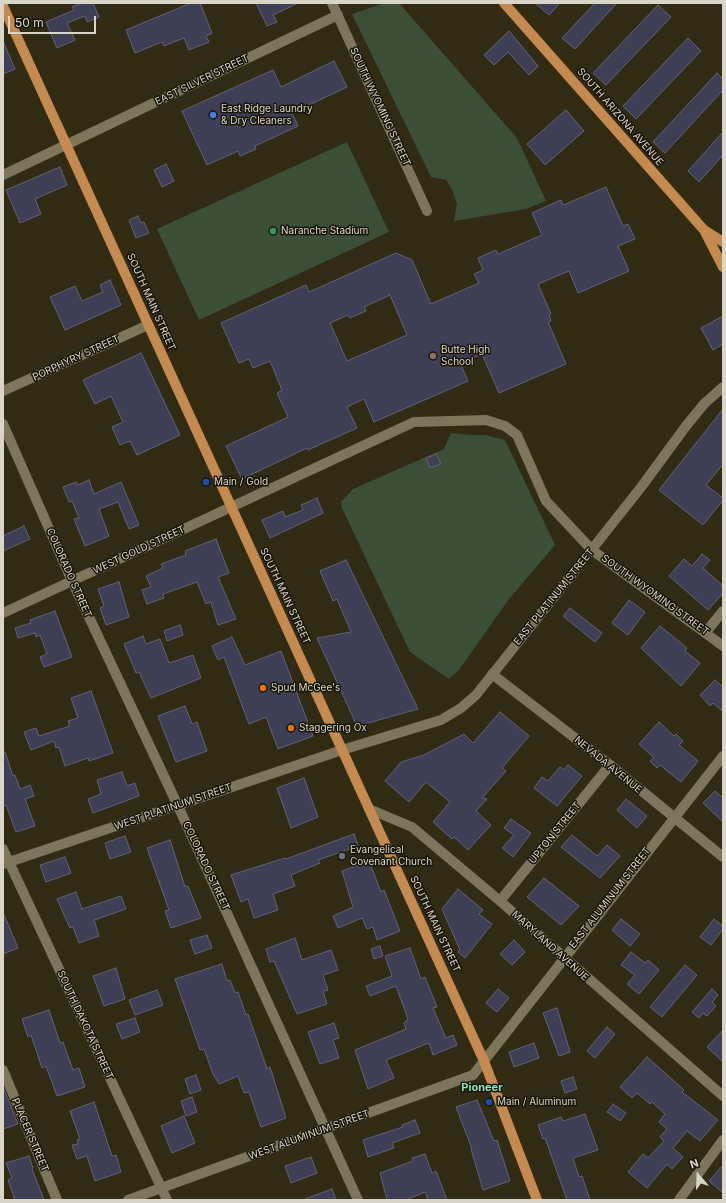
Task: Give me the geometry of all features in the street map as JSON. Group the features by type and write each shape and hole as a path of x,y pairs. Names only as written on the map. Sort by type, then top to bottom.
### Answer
{"main road":[{"name":"SOUTH ARIZONA AVENUE","path":"504,3 704,230 723,242"},
{"name":"SOUTH MAIN STREET","path":"3,6 484,1061 537,1200"},
{"path":"704,230 723,267"}],"street":[{"name":"SOUTH WYOMING STREET","path":"332,3 427,211"},
{"name":"EAST SILVER STREET","path":"3,175 338,15"},
{"name":"PORPHYRY STREET","path":"3,391 148,325"},
{"name":"EAST PLATINUM STREET","path":"342,750 441,720 461,708 476,695 642,486 686,426 704,404 723,387"},
{"name":"SOUTH WYOMING STREET","path":"231,507 414,422 486,420 504,426 517,435 546,502 592,550 706,632 723,646"},
{"name":"COLORADO STREET","path":"3,424 72,581 178,806 358,1200"},
{"name":"WEST GOLD STREET","path":"3,613 231,507"},
{"path":"706,632 723,611"},
{"name":"NEVADA AVENUE","path":"492,674 723,857"},
{"name":"WEST PLATINUM STREET","path":"6,863 342,750"},
{"name":"EAST ALUMINUM STREET","path":"484,1061 723,756"},
{"name":"UPTON STREET","path":"500,901 610,766"},
{"name":"MARYLAND AVENUE","path":"369,809 412,827 500,901 723,1096"},
{"name":"SOUTH DAKOTA STREET","path":"3,849 6,863 167,1200"},
{"name":"WEST ALUMINUM STREET","path":"128,1200 473,1076 484,1061"},
{"name":"PLACER STREET","path":"3,1070 57,1200"},
{"path":"679,1200 723,1140"}],"green space":[{"path":"384,3 399,3 517,138 546,201 526,209 454,221 457,204 452,189 446,180 431,177 352,14"},
{"name":"Naranche Stadium","path":"347,142 389,232 199,320 157,229"},
{"path":"451,433 486,435 505,440 555,545 509,599 459,670 449,679 410,652 342,508 341,502 353,489 444,449"}],"building":[{"path":"81,3 93,3 99,17 87,22 85,16 67,23 75,40 57,48 46,22 74,10 72,7"},
{"path":"191,3 200,3 212,33 206,36 209,42 189,50 184,38 164,46 162,42 135,53 126,30"},
{"path":"256,3 298,3 273,15 277,22 267,26"},
{"path":"535,3 560,3 549,15"},
{"path":"595,3 617,3 575,49 562,38"},
{"path":"658,5 671,17 606,85 593,73"},
{"path":"509,31 538,66 529,75 508,52 494,65 484,55"},
{"path":"688,38 701,51 636,119 623,106"},
{"path":"3,41 15,69 3,74"},
{"path":"334,61 347,87 292,113 298,126 255,146 256,149 240,156 238,151 207,165 182,111 273,70 281,87"},
{"path":"717,73 723,79 723,90 665,153 653,142"},
{"path":"566,110 584,131 545,165 527,144"},
{"path":"723,132 723,155 699,182 688,171"},
{"path":"166,164 174,181 162,187 154,170"},
{"path":"60,167 67,185 35,199 41,214 20,223 6,190"},
{"path":"606,187 623,226 628,224 635,239 618,246 629,271 578,293 569,271 538,284 551,314 549,315 551,321 548,322 566,364 499,393 482,354 460,363 468,381 374,422 364,399 347,407 357,428 308,450 307,448 242,479 226,446 288,417 277,393 282,390 270,361 253,368 249,359 239,363 221,323 306,285 309,292 396,253 412,260 431,304 479,283 474,274 483,270 478,258 496,250 498,254 542,235 532,213 561,200 563,205","holes":["390,295 407,335 347,361 330,323 348,315 350,318 366,311 364,307"]},
{"path":"138,216 141,223 144,222 149,233 136,238 129,220"},
{"path":"110,280 121,305 65,330 50,297 75,286 82,301 103,292 100,285"},
{"path":"723,316 723,344 713,350 701,328"},
{"path":"141,353 180,435 137,455 130,441 120,445 112,427 123,422 111,396 95,404 83,380"},
{"path":"723,409 723,464 706,485 723,498 723,500 703,525 659,490"},
{"path":"436,454 441,464 430,468 426,458"},
{"path":"89,480 94,494 121,482 139,525 129,529 118,502 99,509 109,536 85,546 74,519 79,518 72,501 69,502 63,487 76,482 78,485"},
{"path":"317,498 323,513 270,538 262,520 283,511 285,517 303,510 301,505"},
{"path":"24,526 30,539 3,551 3,536"},
{"path":"216,539 229,573 218,577 236,619 218,625 211,602 206,604 197,582 163,594 164,598 147,604 142,590 151,587 146,576 163,568 161,564 186,555 185,551"},
{"path":"702,554 710,560 703,568 723,586 723,593 708,610 669,576 684,559 692,566"},
{"path":"346,560 418,709 357,726 317,638 351,632 337,599 333,601 320,571"},
{"path":"119,582 129,617 106,625 100,608 104,606 98,589"},
{"path":"629,600 645,612 628,635 612,623"},
{"path":"570,608 602,633 595,642 563,616"},
{"path":"55,611 72,657 44,667 40,657 47,654 40,635 36,637 35,633 18,638 15,628 31,623 30,620"},
{"path":"180,625 183,635 167,641 164,631"},
{"path":"660,626 687,648 685,651 700,663 681,686 641,648"},
{"path":"143,636 146,644 160,639 169,663 193,655 201,678 151,698 139,672 136,673 124,644"},
{"path":"232,637 245,665 281,651 313,736 278,749 266,717 249,724 224,657 218,660 212,646"},
{"path":"715,680 723,687 723,712 713,703 710,706 700,695"},
{"path":"91,691 113,753 89,761 88,758 65,766 59,747 56,748 54,741 31,750 24,732 36,728 39,736 70,726 68,721 78,718 71,698"},
{"path":"185,706 192,724 197,722 207,751 176,762 158,716"},
{"path":"500,712 529,736 502,768 506,771 482,798 487,799 476,811 491,825 468,850 454,837 452,839 433,822 450,802 426,782 409,802 385,781 401,762 424,755 464,734 473,743"},
{"path":"659,722 674,736 676,734 683,741 679,745 698,761 681,782 660,765 657,768 650,761 654,758 639,744"},
{"path":"3,752 5,752 13,776 15,775 20,789 30,785 34,796 25,799 35,826 16,832 6,805 3,806"},
{"path":"568,765 582,776 557,806 534,788 542,777 548,781 560,767 564,770"},
{"path":"122,772 127,786 135,783 139,796 93,813 88,799 101,794 97,780"},
{"path":"304,778 318,817 291,828 277,788"},
{"path":"715,791 723,798 723,822 703,803"},
{"path":"626,799 647,816 637,828 617,810"},
{"path":"511,819 531,833 513,857 502,848 514,835 504,828"},
{"path":"354,834 358,846 318,860 320,863 291,875 295,886 273,894 278,910 254,918 248,899 241,902 231,875 285,858 286,859"},
{"path":"572,835 597,856 607,845 620,856 600,878 561,847"},
{"path":"125,836 131,852 110,859 105,843"},
{"path":"170,840 185,887 188,886 201,918 171,928 165,911 169,910 147,848"},
{"path":"65,857 71,873 46,882 40,865"},
{"path":"369,861 381,892 384,890 400,931 377,940 373,927 367,929 362,918 338,928 333,916 353,907 342,871"},
{"path":"544,878 579,906 561,925 527,897"},
{"path":"458,889 483,910 479,914 492,924 465,958 458,952 460,950 442,909"},
{"path":"76,892 82,909 121,896 126,909 94,920 99,936 79,943 73,927 70,928 57,899"},
{"path":"3,912 18,948 3,954"},
{"path":"621,919 640,934 630,946 612,930"},
{"path":"714,919 723,926 723,929 711,945 700,937"},
{"path":"207,935 212,948 195,954 190,940"},
{"path":"295,938 302,960 331,950 338,970 323,975 328,990 323,991 327,1004 297,1014 274,961 270,962 266,949"},
{"path":"514,940 525,952 512,965 500,954"},
{"path":"380,946 383,956 374,959 371,949"},
{"path":"410,948 421,979 425,977 437,1007 433,1008 446,1038 453,1035 457,1045 433,1055 429,1043 386,1060 394,1078 368,1089 355,1050 406,1029 404,1023 408,1019 396,986 370,996 366,986 392,976 385,956"},
{"path":"631,952 645,963 648,960 659,970 639,994 627,984 635,975 621,965"},
{"path":"222,964 227,981 230,980 235,993 238,992 246,1015 248,1014 267,1069 270,1067 286,1118 261,1127 249,1092 244,1093 238,1076 219,1084 213,1074 204,1049 200,1050 175,979"},
{"path":"685,965 697,975 662,1017 650,1007"},
{"path":"116,968 125,999 104,1006 93,976"},
{"path":"498,989 509,998 497,1012 486,1003"},
{"path":"712,989 718,995 712,1002 716,1006 707,1016 703,1013 699,1018 692,1012"},
{"path":"157,990 163,1005 135,1015 129,1000"},
{"path":"557,1008 570,1052 559,1056 543,1013"},
{"path":"49,1010 60,1043 63,1042 73,1070 79,1068 85,1087 57,1096 46,1066 42,1068 31,1035 28,1037 22,1019"},
{"path":"135,1018 140,1032 122,1039 116,1024"},
{"path":"334,1023 339,1038 333,1040 339,1058 320,1064 308,1032"},
{"path":"607,1027 615,1034 595,1058 587,1051"},
{"path":"723,1030 723,1062 707,1047"},
{"path":"534,1043 539,1058 514,1067 509,1052"},
{"path":"647,1057 684,1090 682,1092 718,1120 700,1141 687,1131 673,1148 683,1157 672,1169 667,1164 647,1188 628,1172 643,1154 648,1158 664,1141 660,1137 667,1129 659,1122 665,1114 652,1102 650,1104 637,1093 632,1098 620,1087"},
{"path":"196,1075 201,1090 190,1094 185,1079"},
{"path":"573,1077 577,1089 565,1093 561,1081"},
{"path":"3,1087 18,1124 3,1129"},
{"path":"192,1097 197,1112 186,1116 181,1101"},
{"path":"477,1100 494,1141 497,1140 510,1181 483,1190 472,1149 456,1107"},
{"path":"94,1102 112,1156 116,1155 121,1172 95,1181 87,1156 77,1159 72,1145 78,1144 77,1140 80,1139 70,1111"},
{"path":"613,1104 626,1113 620,1121 607,1112"},
{"path":"585,1114 598,1150 573,1158 579,1177 582,1176 590,1200 567,1200 545,1138 543,1139 538,1125 561,1117 563,1121"},
{"path":"184,1116 195,1143 172,1153 161,1126"},
{"path":"415,1120 420,1133 392,1143 394,1148 368,1157 363,1140 403,1127 402,1125"},
{"path":"425,1154 432,1173 436,1171 447,1200 428,1200 425,1192 406,1200 387,1200 380,1173 413,1161 412,1158"},
{"path":"29,1156 32,1169 44,1200 15,1200 8,1180 12,1178 6,1163"},
{"path":"311,1157 317,1173 291,1183 285,1166"},
{"path":"723,1165 723,1193 709,1181"},
{"path":"332,1189 336,1200 305,1199"}],"place":[{"name":"East Ridge Laundry & Dry Cleaners","path":"213,115"},
{"name":"Naranche Stadium","path":"273,231"},
{"name":"Butte High School","path":"433,356"},
{"name":"Main / Gold","path":"206,482"},
{"name":"Spud McGee's","path":"263,688"},
{"name":"Staggering Ox","path":"291,728"},
{"name":"Evangelical Covenant Church","path":"342,856"},
{"name":"Main / Aluminum","path":"489,1102"}],"district":[{"name":"Pioneer","path":"482,1088"}]}
